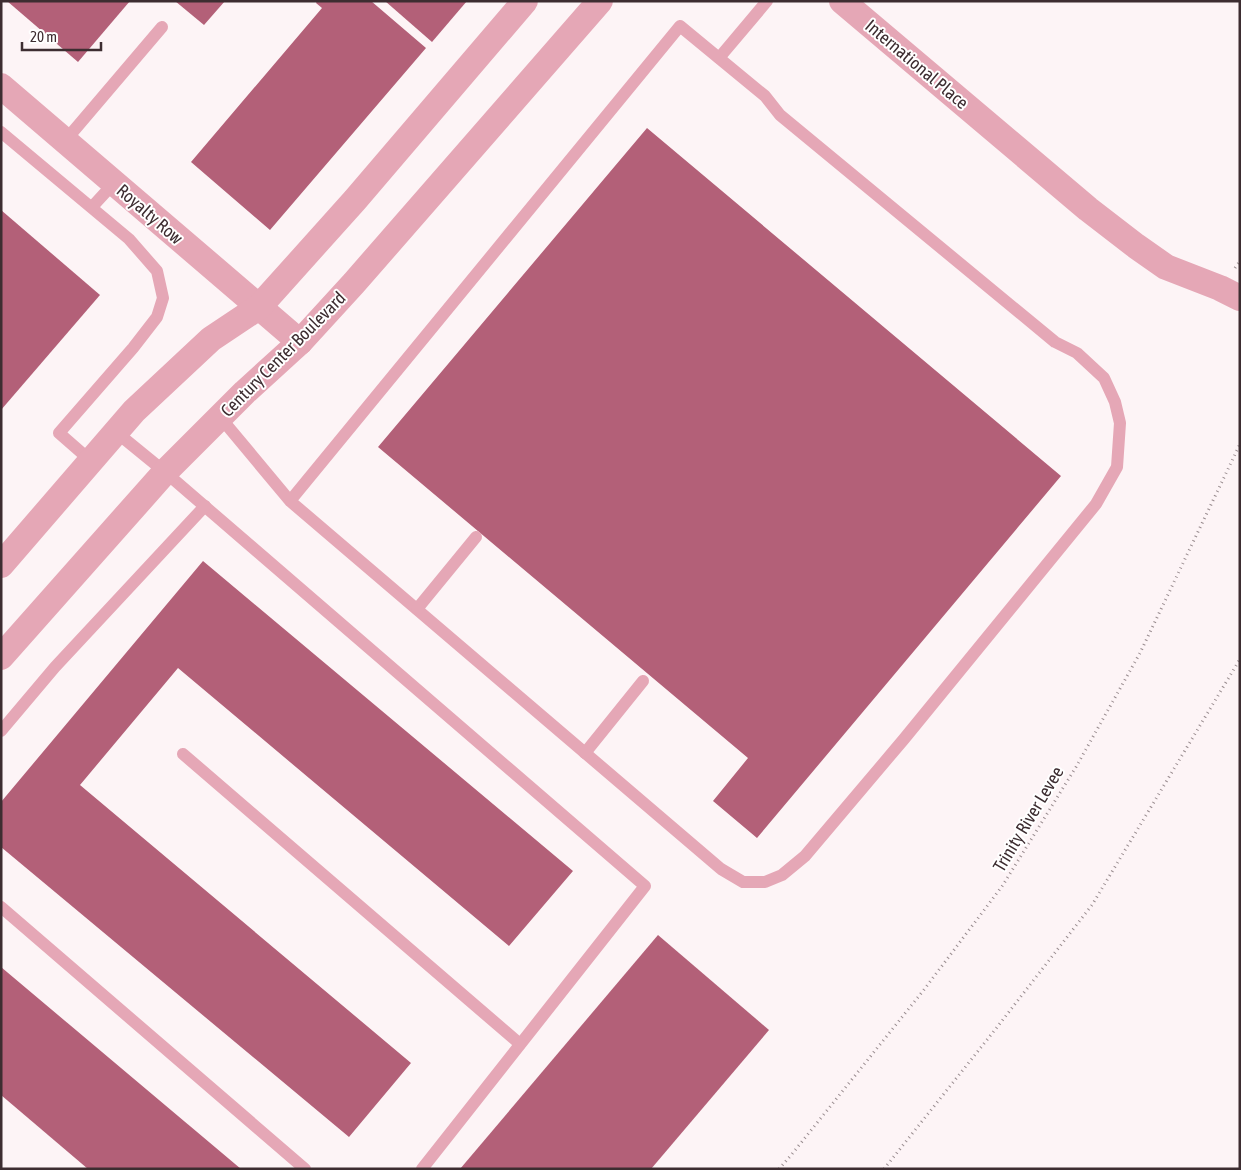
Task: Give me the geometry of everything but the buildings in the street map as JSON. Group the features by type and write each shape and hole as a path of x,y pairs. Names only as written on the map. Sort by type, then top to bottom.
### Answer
{"street":[{"path":"1,565 134,410 211,338 259,307 355,200 525,1"},
{"name":"Century Center Boulevard","path":"1,658 165,472 245,392 300,342 354,283 600,1"},
{"name":"International Place","path":"842,1 1088,210 1166,267 1240,298"},
{"name":"Royalty Row","path":"1,86 300,342"}],"lane":[{"path":"719,58 767,1"},
{"path":"220,417 290,501 722,869 743,882 765,882 782,875 805,856 935,701 1096,504 1117,467 1120,423 1115,402 1104,378 1077,353 1055,342 787,121 765,96 680,26 290,501"},
{"path":"65,141 162,27"},
{"path":"1,132 129,239 157,271 163,298 157,317 133,348 59,433 91,461"},
{"path":"92,208 114,183"},
{"path":"116,432 205,506 645,886 422,1169"},
{"path":"1,731 55,667 205,506"},
{"path":"417,609 476,537"},
{"path":"585,753 643,681"},
{"path":"183,754 520,1044"},
{"path":"1,907 305,1169"}],"path":[{"name":"Trinity River Levee","path":"779,1169 910,1007 1004,885 1076,767 1140,653 1240,444"},
{"path":"884,1169 1092,905 1240,660"}]}
